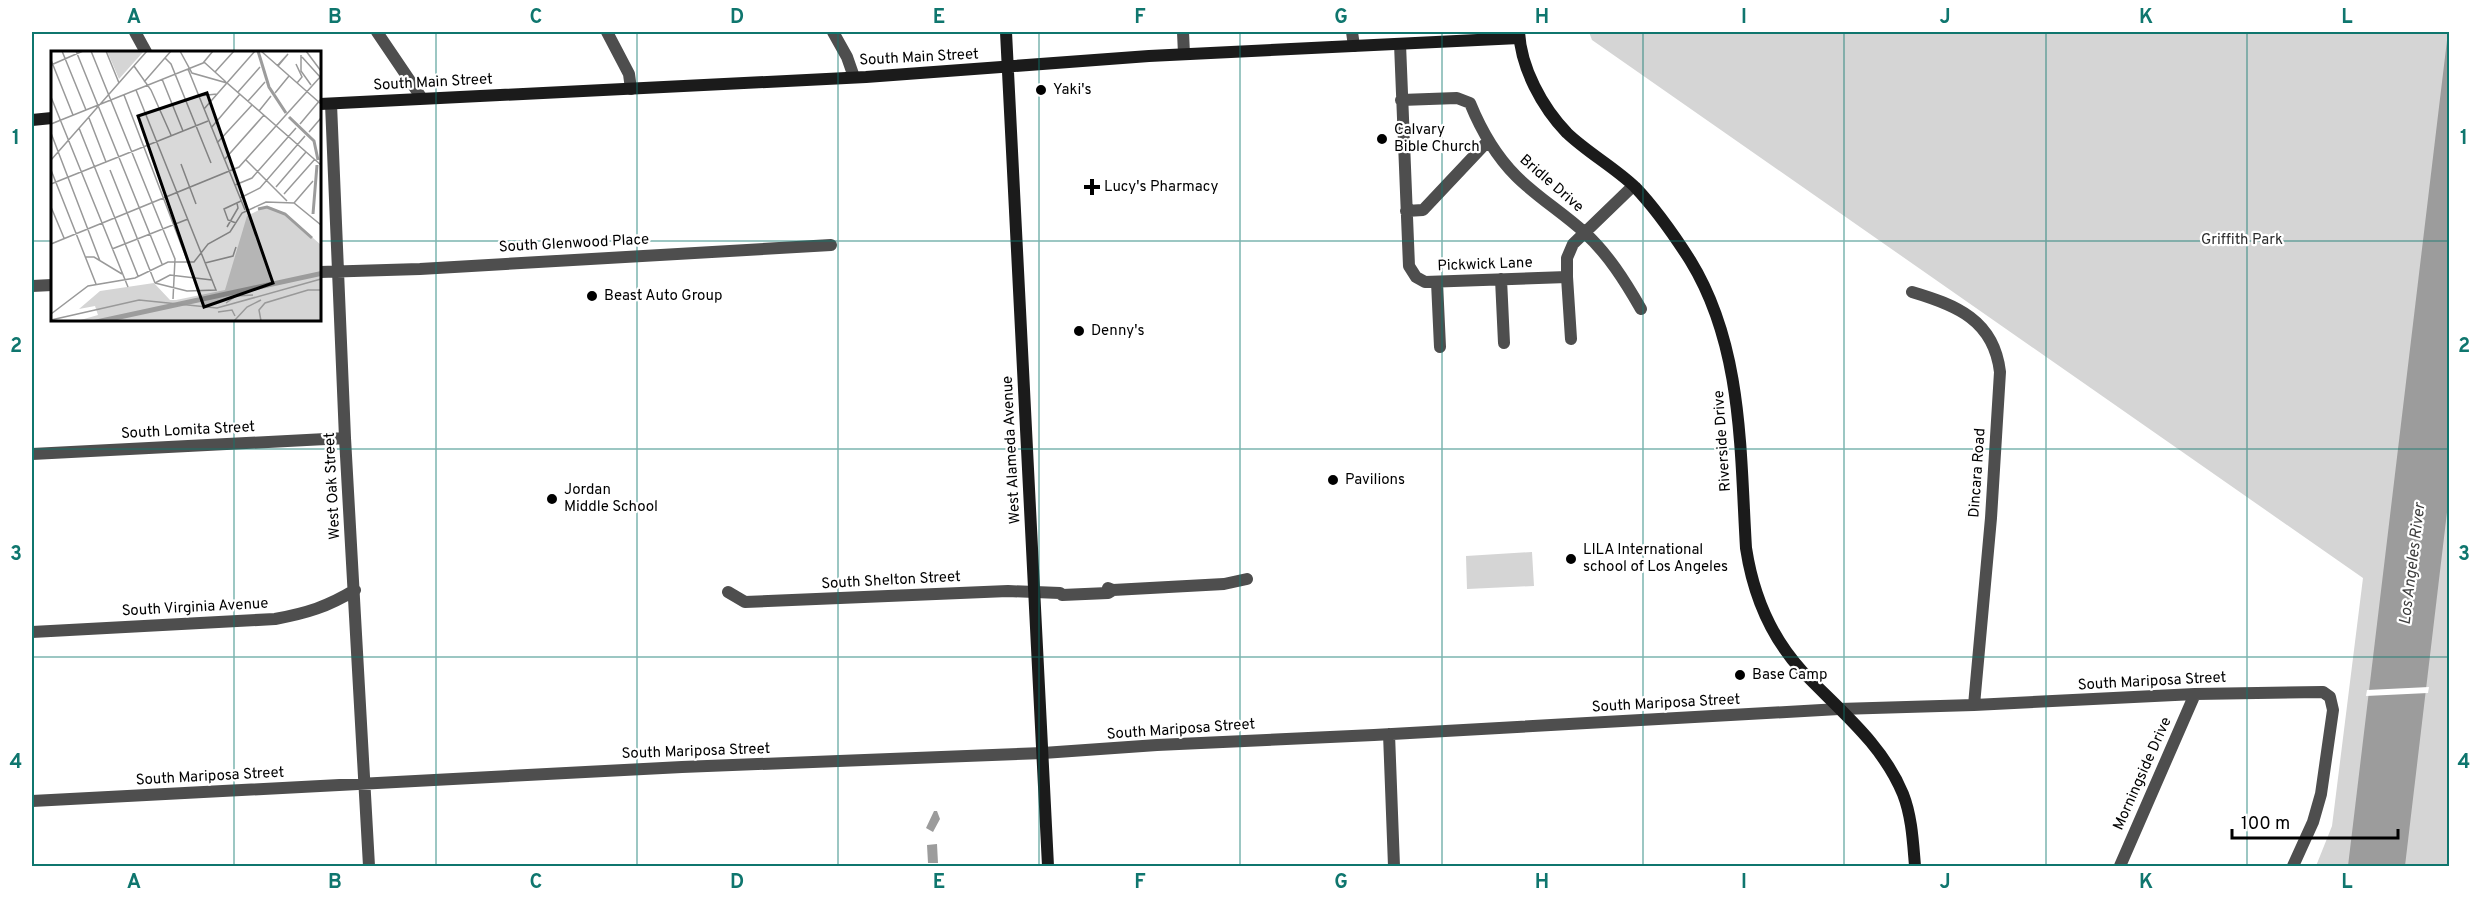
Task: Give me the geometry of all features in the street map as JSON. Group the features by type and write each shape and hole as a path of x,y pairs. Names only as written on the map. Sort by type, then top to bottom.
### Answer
{"main road":[{"name":"West Alameda Avenue","path":"1006,32 1048,867"},
{"name":"South Main Street","path":"325,104 854,77 1184,54 1400,44 1519,34"},
{"name":"Riverside Drive","path":"1519,34 1533,83 1557,121 1648,201 1691,262 1710,299 1720,325 1734,380 1746,548 1758,598 1772,627 1801,669 1863,730 1878,750 1904,795 1913,835 1915,867"},
{"path":"32,120 51,118"}],"street":[{"path":"135,32 145,51"},
{"path":"377,32 421,98"},
{"path":"607,32 629,74 631,89"},
{"path":"833,32 847,57 854,77"},
{"path":"1183,32 1184,54"},
{"path":"1352,32 1353,46"},
{"name":"Pickwick Lane","path":"1400,44 1409,266 1416,277 1425,282 1567,277"},
{"name":"Bridle Drive","path":"1401,100 1464,99 1470,103 1488,141 1517,177 1585,233 1620,272 1641,309"},
{"name":"West Oak Street","path":"325,104 338,271 369,867"},
{"path":"1406,211 1424,210 1488,141"},
{"path":"1571,339 1567,277 1569,250 1633,186"},
{"name":"South Glenwood Place","path":"321,272 420,269 831,245"},
{"path":"1501,279 1504,343"},
{"path":"1437,282 1440,346"},
{"path":"32,286 51,285"},
{"name":"Dincara Road","path":"1912,292 1947,302 1966,315 1989,335 1998,353 2000,372 1991,518 1974,705"},
{"name":"South Lomita Street","path":"32,454 345,438"},
{"name":"South Shelton Street","path":"728,592 745,602 1034,591 1062,595 1224,584 1247,579"},
{"name":"South Virginia Avenue","path":"32,632 275,619 310,613 337,601 354,590"},
{"name":"South Mariposa Street","path":"32,801 682,767 1043,753 1839,708 1974,705 2195,694 2323,692 2330,697 2333,710 2321,794 2313,822 2293,867"},
{"name":"Morningside Drive","path":"2120,867 2195,694"},
{"path":"1389,734 1394,867"}],"green space":[{"name":"Griffith Park","path":"1589,32 2449,32 2449,866 2316,866 2332,826 2363,578 1592,40"},
{"path":"1532,552 1534,586 1467,589 1466,556"}],"water":[{"name":"Los Angeles River","path":"2448,32 2450,487 2405,866 2348,866"},
{"path":"934,811 937,811 940,819 933,832 926,828"},
{"path":"937,844 938,863 928,863 927,845"}],"pier":[{"path":"2429,687 2428,693 2366,696 2367,690"}],"place":[{"name":"Yaki's","path":"1041,90"},
{"name":"Calvary Bible Church","path":"1382,139"},
{"name":"Lucy's Pharmacy","path":"1092,187"},
{"name":"Beast Auto Group","path":"592,296"},
{"name":"Denny's","path":"1079,331"},
{"name":"Pavilions","path":"1333,480"},
{"name":"Jordan Middle School","path":"552,499"},
{"name":"LILA International school of Los Angeles","path":"1571,559"},
{"name":"Base Camp","path":"1740,675"}]}
